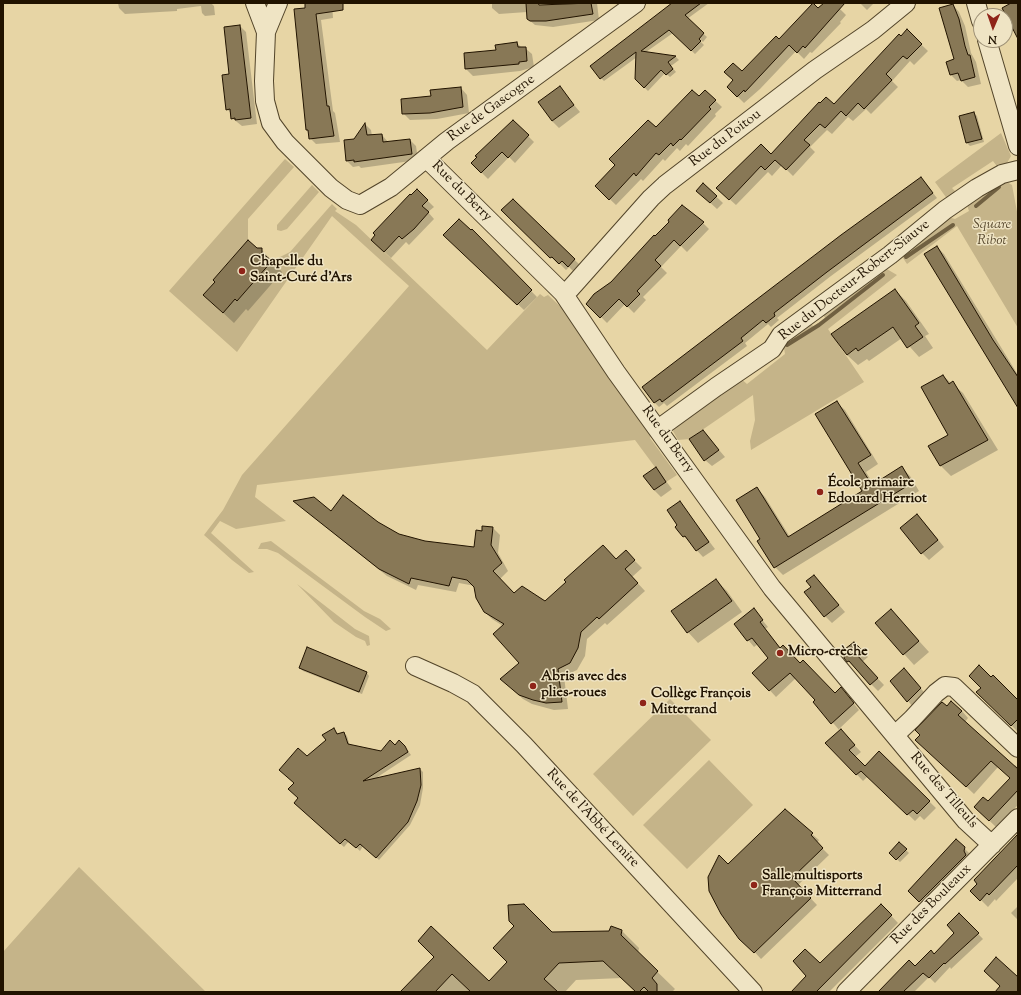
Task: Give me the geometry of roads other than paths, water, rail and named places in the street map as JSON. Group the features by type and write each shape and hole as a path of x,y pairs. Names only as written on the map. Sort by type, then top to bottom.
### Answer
{"street":[{"path":"255,3 266,32"},
{"path":"266,32 278,3"},
{"name":"Rue de Gascogne","path":"266,32 264,81 265,100 271,123 285,142 331,188 347,200 360,205 390,187 615,10 636,3"},
{"name":"Rue du Poitou","path":"563,293 570,289 660,189 815,70 873,30 906,3"},
{"path":"989,48 1018,146"},
{"name":"Rue du Berry","path":"426,158 563,293 616,372 772,588 895,735"},
{"name":"Rue du Docteur-Robert-Siauve","path":"658,429 716,386 772,349 781,335 890,255 946,210 977,188 1002,174 1018,170"},
{"name":"Rue de l'Abbé Lemire","path":"414,666 453,683 473,694 518,739 753,992"},
{"path":"895,735 936,693 945,686 954,687 1018,748"},
{"name":"Rue des Tilleuls","path":"895,735 966,820 992,845"},
{"name":"Rue des Bouleaux","path":"846,992 1018,818"}],"waterway":[{"path":"976,206 999,187"},
{"path":"906,257 953,225"},
{"path":"787,345 819,325 883,275"}],"place":[{"name":"Chapelle du Saint-Curé d'Ars","path":"242,271"},
{"name":"École primaire Edouard Herriot","path":"820,492"},
{"name":"Micro-crèche","path":"780,653"},
{"name":"Abris avec des plies-roues","path":"533,686"},
{"name":"Collège François Mitterrand","path":"643,703"},
{"name":"Salle multisports François Mitterrand","path":"754,885"}],"park label":[{"name":"Square Ribot","path":"992,234"}]}
